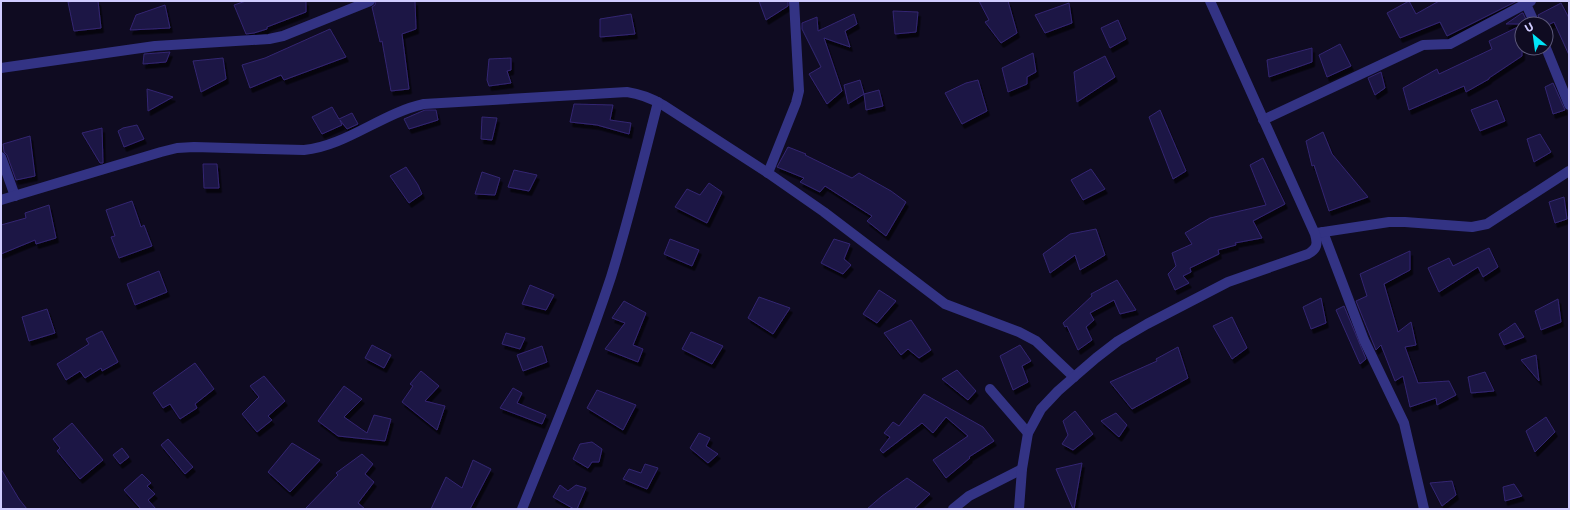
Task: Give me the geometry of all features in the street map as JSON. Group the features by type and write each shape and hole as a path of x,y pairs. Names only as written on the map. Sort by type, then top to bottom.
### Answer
{"street":[{"path":"1,68 155,46 270,39 283,36 370,1"},
{"path":"768,173 796,103 799,91 794,1"},
{"path":"1210,1 1263,120 1319,233 1364,340 1404,423 1424,509"},
{"path":"1263,120 1423,45 1450,44 1529,3 1533,16"},
{"path":"1549,56 1569,105"},
{"path":"1,200 177,148 194,147 304,150 316,148 332,143 398,112 424,104 627,92 640,94 658,102 768,173 824,212 945,304 1019,332 1036,341 1074,376"},
{"path":"522,509 586,347 610,278 628,221 658,102"},
{"path":"1,157 15,196"},
{"path":"1319,233 1389,222 1472,227 1480,226 1487,224 1569,171"},
{"path":"1019,509 1022,469 1028,433 1041,409 1074,376 1118,341 1147,324 1228,282 1314,251 1319,233"},
{"path":"990,389 1028,433"},
{"path":"953,509 969,496 1022,469"}],"building":[{"path":"98,1 101,28 74,31 68,2"},
{"path":"246,1 306,1 306,12 267,27 267,29 246,34 234,5"},
{"path":"376,1 415,1 416,29 402,34 409,89 391,91 382,41 380,42 372,7 375,5"},
{"path":"759,1 788,1 788,6 766,20"},
{"path":"979,1 1008,1 1017,33 1001,43 985,22 989,20"},
{"path":"1409,1 1416,14 1439,1 1517,1 1447,36 1440,22 1400,38 1387,13"},
{"path":"1069,3 1072,23 1045,33 1035,15"},
{"path":"1561,3 1569,18 1569,55 1554,22 1554,16 1538,15"},
{"path":"165,5 170,28 130,30 136,15"},
{"path":"893,11 918,12 916,32 895,34"},
{"path":"1522,13 1524,16 1518,16"},
{"path":"631,14 635,34 600,37 600,19"},
{"path":"854,14 857,24 845,31 850,47 824,38 842,91 827,104 809,74 821,67 802,29 802,23 817,17 818,31"},
{"path":"1514,18 1514,24 1506,24"},
{"path":"1118,20 1126,39 1110,48 1101,28"},
{"path":"330,29 346,57 284,80 281,75 250,88 242,65 265,58"},
{"path":"1514,29 1514,56 1522,56 1489,79 1466,92 1464,86 1409,110 1403,88 1437,69 1439,74 1492,49 1489,41"},
{"path":"1340,44 1351,66 1327,77 1319,55"},
{"path":"1312,48 1312,62 1269,77 1267,60"},
{"path":"170,52 166,62 143,64 144,54"},
{"path":"1033,53 1036,72 1027,77 1027,84 1008,92 1002,68"},
{"path":"1105,56 1115,77 1077,102 1074,72"},
{"path":"223,58 226,79 201,92 193,61"},
{"path":"511,58 511,70 507,71 511,83 489,86 487,80 489,59"},
{"path":"1381,72 1385,88 1375,95 1368,78"},
{"path":"860,80 864,94 848,104 844,85"},
{"path":"978,80 987,111 962,124 945,93 966,83"},
{"path":"1553,83 1565,110 1553,114 1545,87"},
{"path":"147,89 173,97 148,111"},
{"path":"879,90 883,106 866,110 864,94"},
{"path":"1497,100 1505,121 1480,131 1471,110"},
{"path":"574,104 613,105 610,120 631,123 629,134 597,125 570,122"},
{"path":"332,107 339,119 352,113 358,124 347,129 340,120 342,125 322,134 312,117"},
{"path":"425,110 436,110 438,120 409,129 404,119"},
{"path":"1160,110 1186,171 1173,179 1149,117"},
{"path":"482,117 497,118 492,140 481,139"},
{"path":"137,125 144,139 124,147 118,131 123,128"},
{"path":"102,128 103,163 100,163 82,133"},
{"path":"1323,132 1332,154 1368,197 1329,211 1314,165 1312,166 1306,141"},
{"path":"1540,134 1551,152 1534,162 1527,139"},
{"path":"30,136 35,176 16,180 7,155 4,152 3,144"},
{"path":"788,147 806,154 805,155 852,178 859,173 891,191 906,202 886,236 867,221 872,216 825,186 820,192 800,182 804,178 777,167"},
{"path":"1263,158 1285,204 1253,221 1262,238 1235,243 1236,245 1218,250 1219,254 1190,268 1191,272 1183,276 1189,283 1175,290 1168,274 1176,266 1172,253 1192,244 1185,233 1210,218 1266,205 1250,165"},
{"path":"203,164 217,164 219,188 204,188"},
{"path":"406,167 422,194 409,203 390,176"},
{"path":"1091,169 1105,189 1083,200 1071,180"},
{"path":"514,170 537,175 529,191 508,187"},
{"path":"482,172 500,178 495,195 475,194"},
{"path":"709,183 722,192 707,223 675,207 687,189 700,195"},
{"path":"1564,197 1567,219 1555,223 1549,202"},
{"path":"132,201 141,227 144,225 152,246 119,258 111,237 115,236 106,210"},
{"path":"49,205 56,238 36,244 35,240 1,254 1,225 26,218 25,213"},
{"path":"1096,229 1105,255 1080,270 1075,255 1050,273 1043,254 1070,234"},
{"path":"670,239 699,250 692,266 664,254"},
{"path":"834,239 850,244 844,259 851,265 843,274 821,263"},
{"path":"1489,248 1498,267 1483,277 1478,267 1439,292 1428,268 1449,258 1453,266"},
{"path":"1410,251 1410,270 1384,284 1398,332 1411,322 1416,345 1405,347 1418,383 1449,381 1456,395 1437,405 1436,398 1410,407 1403,376 1395,381 1381,345 1376,350 1356,301 1367,296 1360,274"},
{"path":"159,271 167,292 135,305 127,284"},
{"path":"1117,280 1136,310 1120,314 1114,300 1090,313 1094,320 1086,327 1092,340 1078,350 1067,326 1065,327 1063,323 1092,296 1091,294"},
{"path":"530,285 554,295 546,310 522,304"},
{"path":"879,290 896,301 877,323 863,314"},
{"path":"759,297 790,308 773,334 748,318"},
{"path":"1321,298 1326,323 1311,329 1303,307"},
{"path":"1558,299 1561,322 1541,330 1535,311"},
{"path":"624,301 646,313 633,345 643,349 638,362 605,349 625,323 612,318"},
{"path":"1344,306 1366,359 1360,364 1336,310"},
{"path":"47,309 55,333 29,341 22,317"},
{"path":"1232,317 1247,348 1232,359 1213,326"},
{"path":"911,320 931,350 919,358 908,349 901,355 884,333"},
{"path":"1515,323 1524,337 1504,345 1499,334"},
{"path":"102,331 118,362 102,371 101,368 85,378 80,371 66,380 57,364 89,344 86,339"},
{"path":"691,332 723,346 712,364 682,349"},
{"path":"506,333 525,338 520,349 502,344"},
{"path":"372,345 391,355 384,368 365,358"},
{"path":"1020,345 1031,361 1022,366 1028,382 1013,390 1000,356"},
{"path":"542,346 547,362 523,371 517,355"},
{"path":"1178,347 1188,378 1132,409 1110,382 1157,361 1156,359"},
{"path":"1536,355 1539,381 1521,360"},
{"path":"195,363 214,389 195,404 197,408 180,419 170,404 163,408 153,393"},
{"path":"957,370 976,391 968,400 942,379"},
{"path":"421,371 439,386 425,401 445,406 437,430 402,402 413,386 410,384"},
{"path":"1485,372 1494,391 1471,393 1468,377"},
{"path":"264,376 285,401 268,416 272,420 257,432 242,414 259,397 250,386"},
{"path":"344,386 362,399 344,417 367,433 374,415 391,419 385,441 338,436 318,421"},
{"path":"513,388 522,393 517,403 546,415 542,424 500,408"},
{"path":"597,390 636,405 623,430 587,408"},
{"path":"924,394 983,427 994,441 969,457 970,458 946,478 933,460 968,436 946,417 933,433 922,423 883,453 880,450 890,437 884,433 893,422 899,426"},
{"path":"1075,411 1093,434 1073,450 1062,444 1068,435 1063,421"},
{"path":"1116,413 1127,425 1119,437 1101,421"},
{"path":"1546,417 1555,432 1535,452 1526,431"},
{"path":"72,423 103,460 80,479 57,451 60,448 53,439"},
{"path":"699,433 710,438 706,446 718,454 708,463 690,448"},
{"path":"168,439 193,467 185,474 161,445"},
{"path":"592,442 602,449 599,462 592,462 588,468 573,459 580,444"},
{"path":"292,443 320,460 290,492 268,472"},
{"path":"122,448 129,457 120,464 113,455"},
{"path":"362,454 373,464 365,474 374,482 358,503 365,509 305,509 338,475 336,473"},
{"path":"473,460 491,469 470,509 431,509 446,477 462,488"},
{"path":"1082,463 1074,509 1073,509 1056,469"},
{"path":"645,464 658,468 647,489 623,479 629,469 641,473"},
{"path":"1,469 19,499 27,509 1,509"},
{"path":"142,474 151,483 147,486 155,494 148,500 156,509 141,509 124,490"},
{"path":"907,478 930,494 914,509 867,509 882,496"},
{"path":"1452,481 1456,495 1442,506 1430,483"},
{"path":"1514,484 1522,496 1505,501 1503,487"},
{"path":"560,485 568,491 576,485 586,488 577,509 574,509 553,497"}]}
